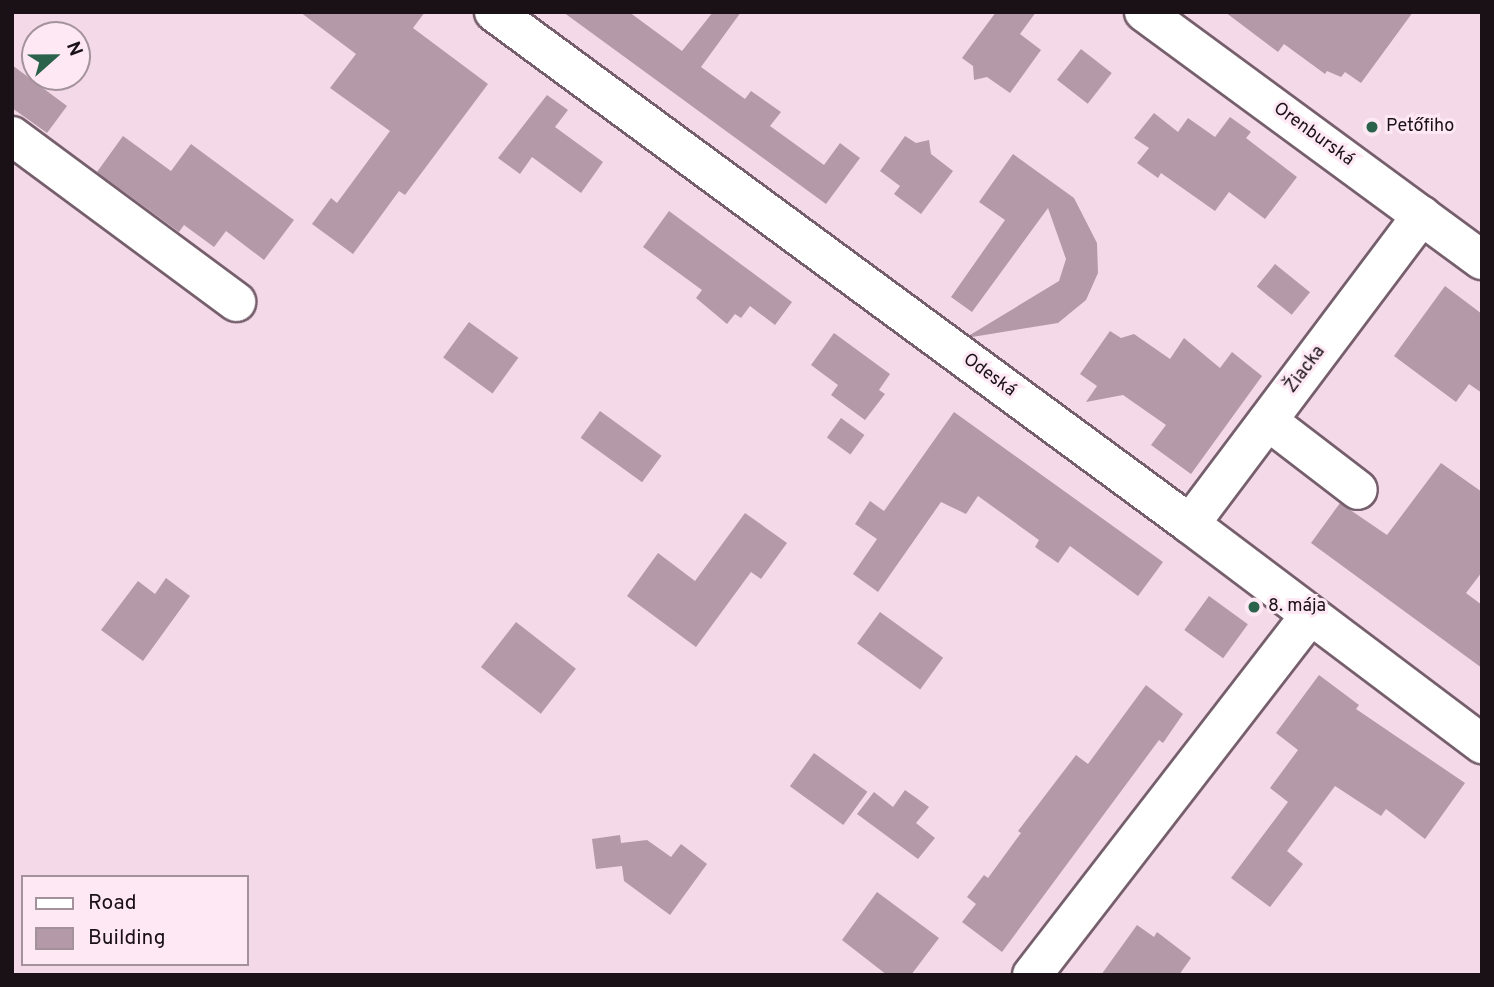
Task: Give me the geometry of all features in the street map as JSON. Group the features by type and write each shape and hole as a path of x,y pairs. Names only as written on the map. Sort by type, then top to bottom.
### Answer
{"street":[{"name":"Odeská","path":"494,12 1190,524 1482,744"},
{"name":"Orenburská","path":"1156,16 1482,260"},
{"path":"12,136 236,302"},
{"name":"Žiacka","path":"1190,524 1422,215"},
{"path":"1268,421 1358,490"},
{"path":"1032,975 1309,615"}],"building":[{"path":"300,12 425,12 413,28 488,84 405,195 399,191 353,254 312,224 331,198 337,203 390,131 330,88 356,54"},
{"path":"563,12 629,12 682,51 713,12 741,12 701,67 745,99 751,91 781,112 770,126 824,165 840,143 860,158 826,204"},
{"path":"996,12 1036,12 1020,34 1041,50 1010,93 987,77 974,80 973,66 962,58"},
{"path":"1225,12 1413,12 1361,83 1345,72 1341,77 1327,71 1325,74 1284,44 1278,52"},
{"path":"1081,49 1112,73 1088,104 1057,80"},
{"path":"12,65 21,72 21,91 47,91 67,106 47,133 12,108"},
{"path":"547,95 568,110 555,127 603,162 581,193 532,157 520,174 498,158"},
{"path":"1154,113 1178,132 1188,118 1215,137 1230,117 1251,132 1246,138 1297,177 1265,219 1229,192 1215,211 1161,173 1158,178 1137,163 1149,148 1134,138"},
{"path":"123,136 171,171 191,144 294,220 264,260 226,231 214,247 184,225 179,232 97,172"},
{"path":"905,136 916,143 929,140 931,154 953,171 921,214 894,194 900,186 880,171"},
{"path":"1013,154 1074,198 1097,243 1098,273 1086,300 1058,323 972,337 970,335 1059,281 1066,259 1048,208 972,312 951,297 1005,220 979,202"},
{"path":"669,211 792,302 775,325 750,306 741,318 735,314 727,324 696,298 702,290 643,247"},
{"path":"1275,264 1310,292 1292,315 1257,287"},
{"path":"1445,286 1482,314 1482,393 1469,384 1456,402 1394,356"},
{"path":"469,322 518,358 492,393 443,358"},
{"path":"1110,331 1121,338 1134,334 1170,359 1184,338 1220,368 1232,352 1262,376 1191,474 1151,445 1166,425 1123,395 1086,402 1097,386 1080,374"},
{"path":"834,333 890,374 879,390 885,394 865,420 831,395 838,385 811,365"},
{"path":"600,411 661,456 642,482 581,438"},
{"path":"954,412 1163,562 1138,596 1070,546 1058,563 1035,547 1039,540 978,496 966,514 941,502 878,592 853,574 877,539 855,524 870,501 884,511"},
{"path":"841,418 864,435 850,454 827,437"},
{"path":"1441,463 1482,492 1482,572 1466,593 1482,605 1482,668 1311,543 1340,503 1387,535"},
{"path":"745,513 787,543 761,579 751,572 696,647 627,596 658,553 695,581"},
{"path":"166,578 190,596 143,661 101,630 138,581 155,594"},
{"path":"1209,596 1248,624 1223,658 1184,630"},
{"path":"880,612 943,658 920,689 857,644"},
{"path":"516,622 576,669 541,714 481,667"},
{"path":"1319,675 1359,705 1356,709 1465,783 1425,839 1386,809 1381,816 1335,786 1287,851 1303,864 1270,907 1231,878 1288,802 1270,788 1298,750 1276,733"},
{"path":"1146,685 1183,714 1163,743 1159,740 1002,952 962,922 976,904 967,897 984,875 988,878 1021,833 1018,831 1076,755 1088,764"},
{"path":"814,753 867,792 843,825 790,786"},
{"path":"905,790 929,807 916,823 935,838 918,859 857,814 874,792 893,807"},
{"path":"620,835 621,843 647,840 671,857 681,844 707,864 670,915 624,881 622,866 596,869 592,839"},
{"path":"877,892 939,938 911,975 887,975 842,940"},
{"path":"1137,925 1154,937 1157,932 1191,958 1179,975 1101,975"}],"place":[{"name":"Petőfiho","path":"1372,127"},
{"name":"8. mája","path":"1254,607"}]}
